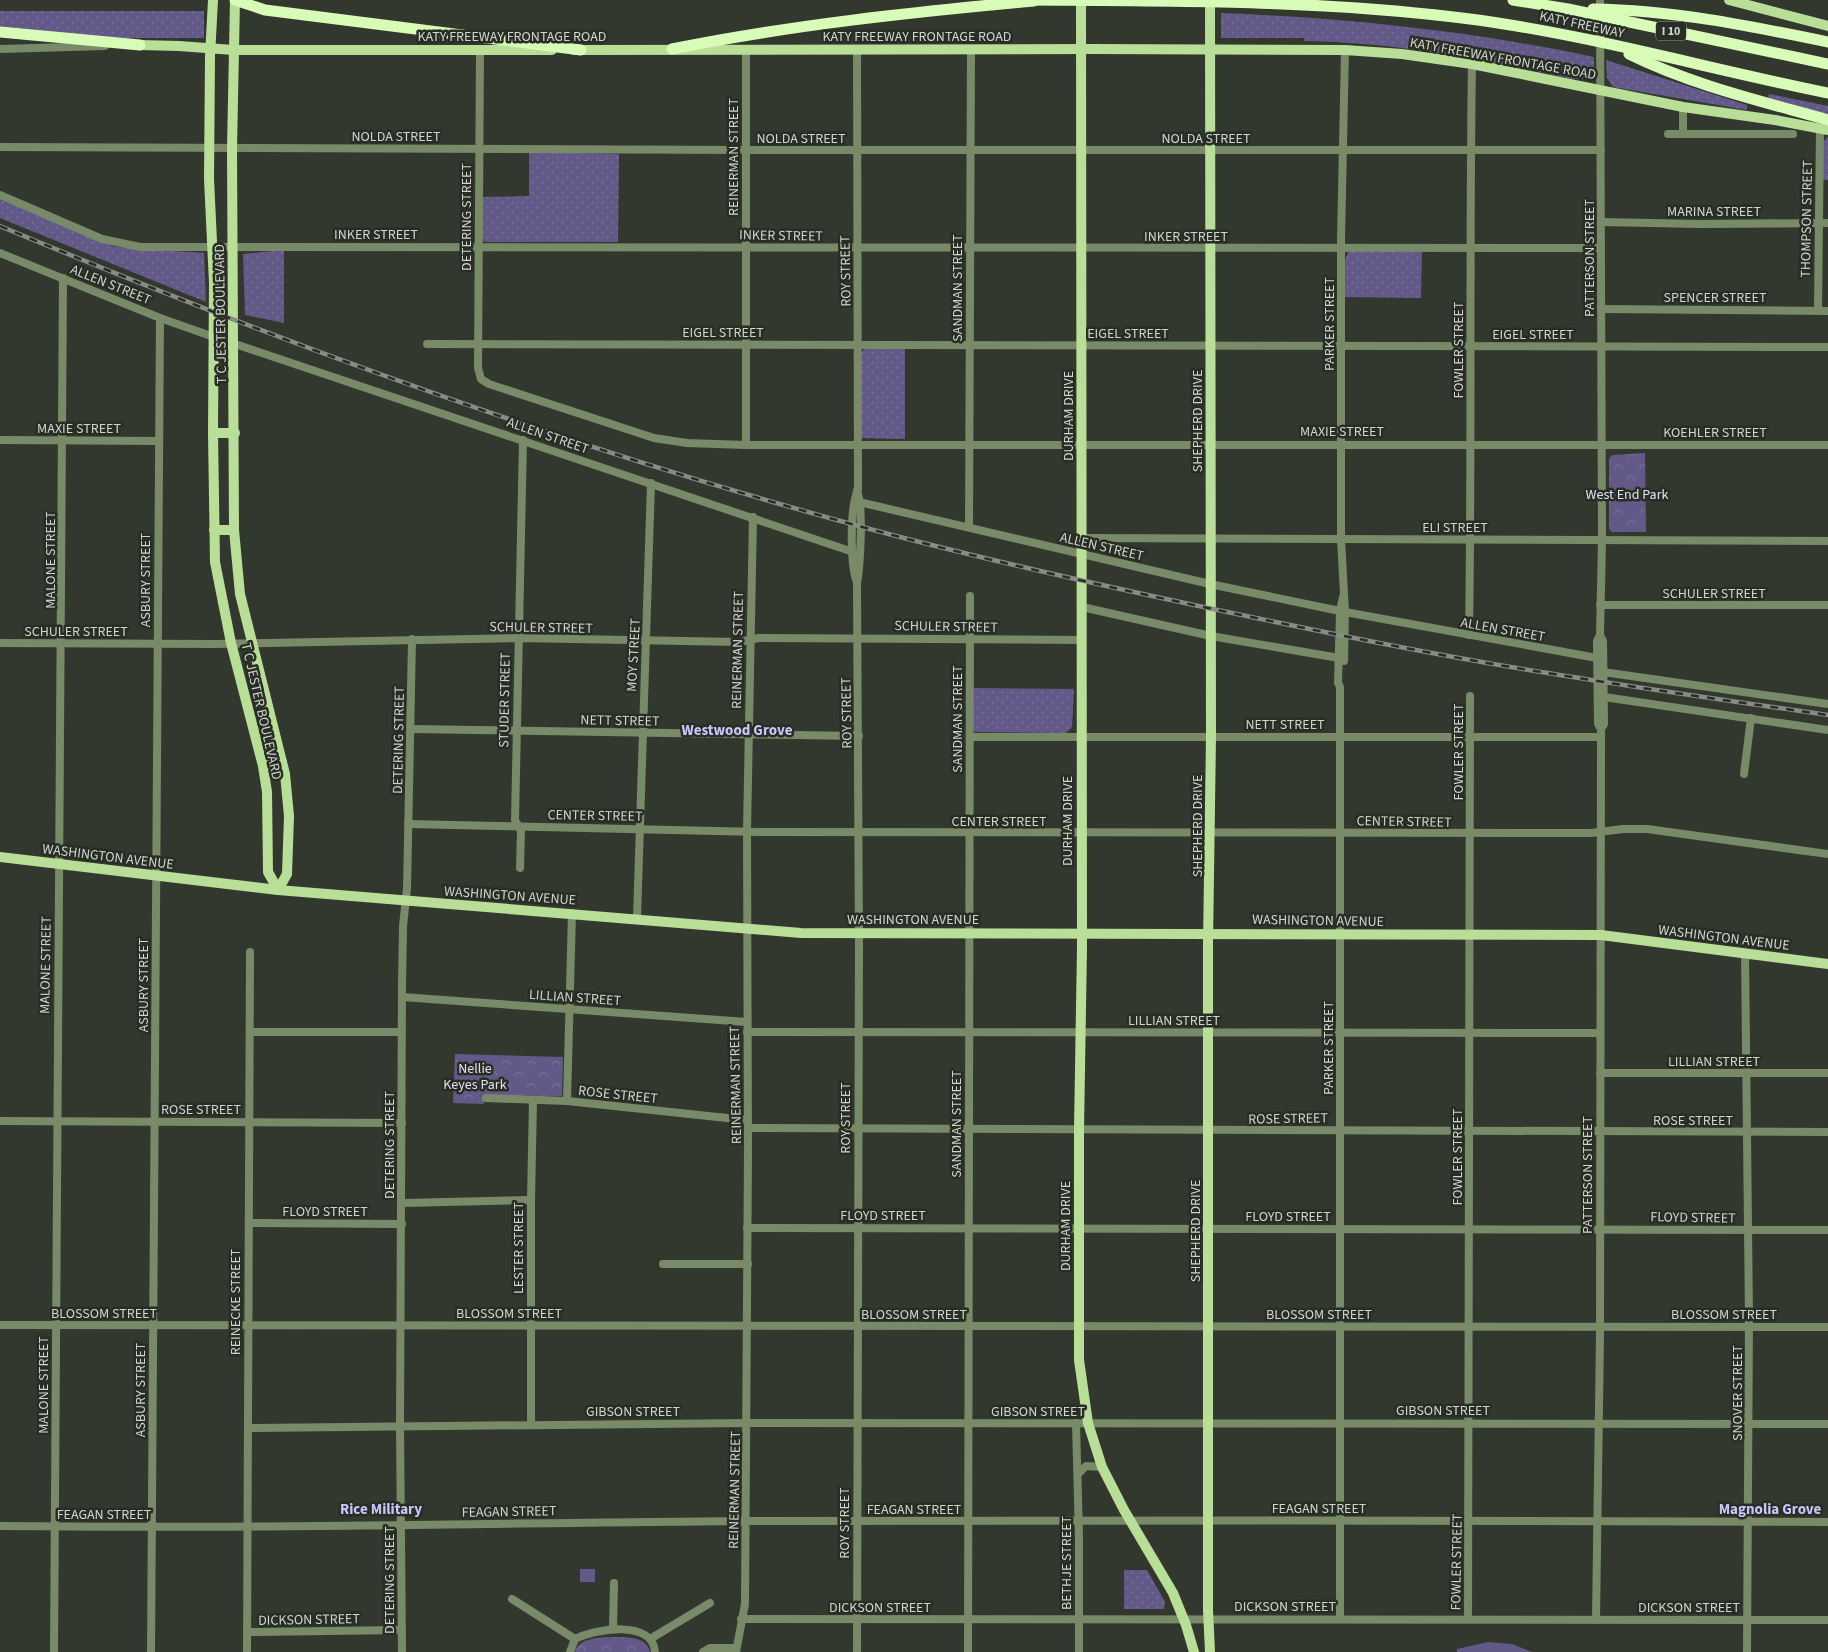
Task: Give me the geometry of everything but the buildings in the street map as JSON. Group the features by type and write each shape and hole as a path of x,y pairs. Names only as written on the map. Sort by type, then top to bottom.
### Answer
{"highway":[{"path":"235,0 265,10 581,50"},
{"name":"KATY FREEWAY","path":"1028,0 1347,6 1470,19 1609,44 1687,63 1828,93"},
{"path":"672,49 715,40 889,15 1038,0"},
{"name":"KATY FREEWAY","path":"1513,0 1568,9 1828,64"},
{"path":"1568,9 1640,10 1702,17 1828,42"},
{"path":"0,32 140,45"},
{"path":"1609,44 1665,72 1825,126"}],"main road":[{"name":"T C JESTER BOULEVARD","path":"214,0 213,34 210,49 210,149 214,337 214,530 218,586 263,766 267,792 268,872 278,890"},
{"name":"T C JESTER BOULEVARD","path":"235,0 232,149 235,344 234,530 240,594 250,642 282,762 289,816 287,874 278,890"},
{"name":"DURHAM DRIVE","path":"1081,0 1082,737 1081,1033 1078,1130 1079,1360 1088,1422 1102,1467 1130,1520 1165,1578 1183,1618"},
{"name":"SHEPHERD DRIVE","path":"1210,0 1211,736 1208,933 1208,1618 1210,1652"},
{"path":"1730,0 1828,26"},
{"name":"KATY FREEWAY FRONTAGE ROAD","path":"140,45 233,50 1345,50 1402,54 1472,64 1599,88 1683,108 1825,126"},
{"path":"213,432 234,433"},
{"path":"214,530 234,530"},
{"path":"263,766 282,762"},
{"name":"WASHINGTON AVENUE","path":"0,857 278,890 747,927 801,933 1081,932 1601,935 1828,964"},
{"path":"1183,1618 1194,1652"}],"street":[{"name":"PATTERSON STREET","path":"1600,0 1602,540 1600,635 1603,641 1604,697 1604,724 1601,733"},
{"name":"KATY FREEWAY FRONTAGE ROAD","path":"0,49 140,45"},
{"name":"REINERMAN STREET","path":"746,49 744,345 746,445"},
{"name":"ROY STREET","path":"857,50 857,491 860,502 857,584 859,736 857,1652"},
{"name":"SANDMAN STREET","path":"969,527 971,50"},
{"name":"PARKER STREET","path":"1340,687 1344,683 1341,539 1341,151 1345,50"},
{"name":"DETERING STREET","path":"480,51 477,247 478,368 484,381"},
{"name":"FOWLER STREET","path":"1469,635 1471,346 1469,248 1472,64"},
{"path":"1683,108 1683,134"},
{"name":"THOMPSON STREET","path":"1818,310 1818,223 1825,126"},
{"path":"1668,134 1793,134"},
{"name":"NOLDA STREET","path":"0,147 971,151 1601,150"},
{"name":"INKER STREET","path":"0,195 102,239 129,245 1210,249 1601,248"},
{"name":"MARINA STREET","path":"1601,222 1700,224 1828,223"},
{"name":"ALLEN STREET","path":"0,253 160,318 214,337"},
{"name":"MALONE STREET","path":"54,1652 63,278"},
{"name":"SPENCER STREET","path":"1601,309 1828,310"},
{"name":"ASBURY STREET","path":"151,1652 160,318"},
{"name":"ALLEN STREET","path":"235,344 853,552"},
{"name":"EIGEL STREET","path":"427,344 1828,347"},
{"name":"MAXIE STREET","path":"484,381 654,438 687,443 746,445 969,443 1601,444"},
{"name":"MAXIE STREET","path":"0,440 158,441"},
{"name":"STUDER STREET","path":"520,868 521,831 517,827 515,820 523,440"},
{"name":"KOEHLER STREET","path":"1601,444 1828,445"},
{"name":"MOY STREET","path":"637,918 651,483"},
{"name":"ROY STREET","path":"857,491 854,497 853,552 854,574 857,584"},
{"name":"ALLEN STREET","path":"860,502 1210,584 1343,612 1597,658"},
{"name":"REINERMAN STREET","path":"736,1650 745,1604 748,1264 748,1128 746,1120 747,831 749,640 753,517"},
{"name":"ELI STREET","path":"1082,538 1828,541"},
{"name":"SANDMAN STREET","path":"968,1652 970,596"},
{"name":"SCHULER STREET","path":"1600,605 1828,605"},
{"path":"1082,607 1211,636 1339,658"},
{"name":"PARKER STREET","path":"1340,1619 1339,1422 1342,832 1339,658 1343,612"},
{"name":"PATTERSON STREET","path":"1596,1620 1600,1327 1601,935 1601,733 1598,724 1597,641 1600,635"},
{"name":"DETERING STREET","path":"402,1652 400,1425 402,997 411,729 412,638"},
{"name":"SCHULER STREET","path":"0,643 157,644 412,638 739,642 759,638 1082,640"},
{"path":"1603,672 1828,704"},
{"name":"FOWLER STREET","path":"1468,1619 1470,696"},
{"path":"1604,697 1828,730"},
{"path":"1744,774 1751,718"},
{"name":"NETT STREET","path":"411,729 859,736"},
{"name":"NETT STREET","path":"970,736 1470,736 1601,733"},
{"name":"CENTER STREET","path":"408,824 747,831 1081,834 1342,832 1591,834 1601,831 1647,829 1828,854"},
{"path":"567,1102 572,914"},
{"name":"REINECKE STREET","path":"247,1652 250,952"},
{"name":"SNOVER STREET","path":"1745,954 1748,1073 1749,1327 1747,1652"},
{"name":"LILLIAN STREET","path":"402,997 747,1022"},
{"path":"250,1032 402,1032"},
{"name":"LILLIAN STREET","path":"747,1032 1600,1033"},
{"name":"LILLIAN STREET","path":"1600,1073 1828,1073"},
{"name":"ROSE STREET","path":"486,1098 567,1102 746,1120"},
{"name":"LESTER STREET","path":"531,1424 533,1101"},
{"name":"ROSE STREET","path":"0,1121 402,1123"},
{"name":"ROSE STREET","path":"748,1128 858,1130 1828,1132"},
{"path":"402,1203 531,1200"},
{"name":"FLOYD STREET","path":"248,1224 402,1224"},
{"name":"FLOYD STREET","path":"748,1228 1079,1227 1828,1230"},
{"path":"663,1264 748,1264"},
{"name":"BLOSSOM STREET","path":"0,1325 1828,1327"},
{"name":"GIBSON STREET","path":"248,1428 531,1424 968,1424 1088,1422 1828,1424"},
{"name":"BETHJE STREET","path":"1076,1423 1076,1468 1079,1473 1079,1652"},
{"path":"1079,1473 1086,1466 1102,1467"},
{"name":"FEAGAN STREET","path":"0,1526 247,1528 746,1521 1079,1522 1130,1520 1828,1522"},
{"path":"613,1629 614,1584"},
{"path":"512,1599 575,1639"},
{"path":"650,1639 710,1603"},
{"name":"DICKSON STREET","path":"741,1619 1828,1620"},
{"path":"570,1652 575,1639 595,1630 613,1629 632,1632 650,1639 654,1644 655,1652"},
{"name":"DICKSON STREET","path":"247,1632 402,1630"},
{"path":"703,1652 710,1648 736,1650"}],"green space":[{"path":"0,11 204,11 204,38 124,38 0,29"},
{"path":"1221,13 1362,22 1502,40 1594,57 1594,76 1587,79 1573,79 1506,65 1406,48 1304,41 1304,38 1221,38"},
{"path":"1606,60 1747,105 1747,110 1613,87 1607,78"},
{"path":"1769,94 1828,106 1828,115 1768,99"},
{"path":"1828,137 1828,180 1821,180 1823,142"},
{"path":"529,152 619,154 618,242 484,242 482,239 482,197 529,196"},
{"path":"0,199 115,247 204,253 206,302 0,218"},
{"path":"284,250 284,323 245,315 243,254"},
{"path":"1422,251 1421,298 1345,297 1345,260 1348,252"},
{"path":"864,349 905,349 905,439 861,438 861,353"},
{"name":"West End Park","path":"1645,453 1646,532 1612,532 1609,529 1609,459 1612,455"},
{"path":"972,688 1074,689 1072,727 1066,733 975,732 973,730"},
{"name":"Nellie Keyes Park","path":"455,1054 563,1057 562,1096 484,1095 484,1104 453,1103"},
{"path":"580,1569 595,1569 595,1582 580,1582"},
{"path":"1124,1570 1147,1570 1165,1602 1164,1609 1124,1609"},
{"path":"610,1637 634,1638 644,1642 650,1652 575,1652 577,1647 584,1641"},
{"path":"1488,1642 1512,1644 1532,1652 1457,1652 1457,1649"}],"railway":[{"path":"0,226 210,311 423,389 638,461 855,525 1075,579 1381,643 1588,680 1828,715"}],"district":[{"name":"Westwood Grove","path":"737,730"},
{"name":"Rice Military","path":"381,1509"},
{"name":"Magnolia Grove","path":"1770,1509"}]}
